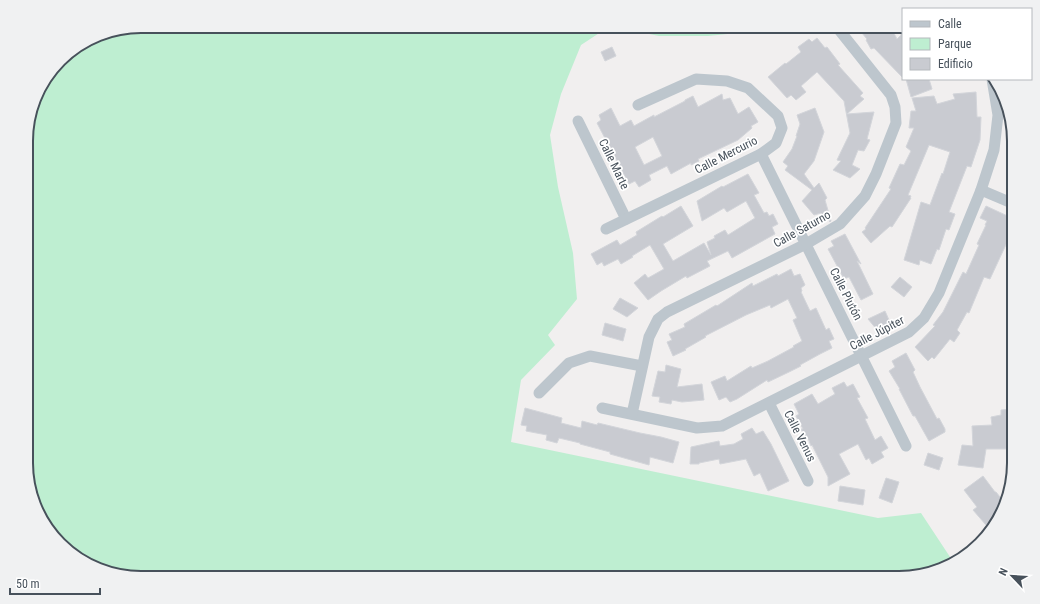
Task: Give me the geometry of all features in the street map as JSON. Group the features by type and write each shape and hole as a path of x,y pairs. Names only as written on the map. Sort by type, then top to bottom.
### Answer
{"street":[{"name":"Calle Saturno","path":"632,414 649,337 658,319 667,312 806,244 840,224 865,196 876,174 896,123 895,108 891,94 842,33"},
{"name":"Calle Mercurio","path":"606,229 761,154 776,143 782,128 778,116 748,88 727,81 696,80 638,105"},
{"name":"Calle Júpiter","path":"602,408 697,428 722,426 909,332 924,318 939,293 981,190 994,150 998,115 994,88"},
{"name":"Calle Marte","path":"578,120 626,219"},
{"name":"Calle Plutón","path":"761,154 906,446"},
{"path":"981,190 1007,201"},
{"path":"539,393 569,363 590,356 642,366"},
{"name":"Calle Venus","path":"769,403 808,481"}],"green space":[{"path":"599,33 581,45 561,94 550,135 558,187 573,253 577,299 548,335 555,345 521,380 511,442 878,518 921,513 951,558 941,563 906,571 141,571 127,570 99,563 75,549 51,523 39,498 34,477 33,141 34,127 41,99 51,81 75,55 93,44 127,34"},
{"path":"644,33 738,33 708,36 659,36"}],"building":[{"path":"862,33 894,33 897,39 902,34 902,77 874,48 871,49 866,40 867,39"},
{"path":"817,38 825,48 827,47 840,64 838,65 863,93 860,96 864,99 847,114 874,112 867,139 870,140 864,151 858,150 852,165 860,169 850,178 833,170 841,161 837,160 850,133 844,101 817,72 801,86 806,92 796,100 791,95 787,98 768,77 801,52 798,47 809,39 812,42"},
{"path":"612,47 616,56 605,61 601,52"},
{"path":"906,80 929,80 932,89 911,97"},
{"path":"976,92 977,117 981,117 980,140 971,167 967,166 949,212 955,214 949,230 946,229 939,250 937,249 931,264 920,260 919,265 904,260 921,202 930,205 942,173 943,174 950,152 929,145 908,195 911,196 911,198 892,227 890,226 871,243 862,232 866,229 865,228 891,189 889,188 900,164 904,165 911,151 906,147 914,128 909,128 911,111 916,111 912,98 934,96 937,104 955,99 953,94"},
{"path":"722,94 723,100 730,98 738,114 749,107 758,122 751,126 752,128 738,140 698,159 699,161 691,165 691,163 671,174 667,166 649,175 651,180 639,187 635,181 629,184 597,123 601,120 599,115 611,108 620,126 631,120 634,126 693,96 698,107","holes":["653,137 662,156 644,165 635,147"]},
{"path":"815,108 824,132 814,161 804,174 814,188 819,183 827,198 825,200 830,222 821,213 814,215 802,201 812,190 785,170 788,166 783,162 792,149 797,136 800,124 797,115"},
{"path":"748,174 759,193 754,195 764,213 767,212 769,216 773,214 778,224 772,227 775,234 732,258 728,251 707,261 710,266 687,278 686,276 648,300 634,283 645,274 648,278 664,269 650,245 621,264 618,259 604,266 602,262 597,265 591,254 617,240 620,245 637,235 636,232 681,206 693,226 663,244 673,261 704,243 711,255 707,242 715,238 714,236 725,230 728,235 755,218 746,201 727,212 724,208 702,221 697,201 722,186 723,187"},
{"path":"986,206 1007,216 1007,242 990,279 984,277 969,313 967,312 957,330 960,333 954,342 950,339 934,359 932,357 928,361 915,347 935,326 933,325 943,312 963,272 966,274 979,245 977,244 987,221 980,218"},
{"path":"845,234 861,264 857,261 873,294 861,300 849,277 844,279 828,249 834,246 831,241"},
{"path":"791,269 794,276 800,274 805,285 801,288 801,292 810,311 816,308 826,330 829,328 834,339 829,341 832,348 789,372 768,382 767,380 737,399 730,402 726,397 719,400 711,382 725,376 727,381 751,366 752,368 768,361 802,341 793,320 797,318 788,299 771,308 770,305 746,315 705,336 706,337 685,349 686,350 673,356 667,342 672,340 669,334 685,327 684,324 716,305 717,306 752,283 753,286"},
{"path":"900,277 912,287 904,297 891,287"},
{"path":"620,298 638,308 627,317 613,309"},
{"path":"885,311 890,325 878,331 868,319"},
{"path":"605,323 626,329 623,341 602,335"},
{"path":"906,353 915,370 913,372 920,387 937,419 939,418 945,429 945,432 929,441 915,416 913,416 900,389 889,371 895,367 892,361"},
{"path":"666,365 681,369 677,387 702,384 704,400 682,402 672,400 671,404 659,402 660,397 652,396 658,371 665,372"},
{"path":"844,382 847,387 853,384 860,397 857,398 868,418 865,419 875,440 881,436 888,448 881,452 884,457 872,464 869,458 866,460 858,444 839,454 850,474 828,486 828,477 812,445 811,446 808,438 806,439 801,429 803,429 796,416 799,414 794,404 812,394 818,404 835,394 832,388"},
{"path":"525,408 562,418 561,423 581,428 582,421 597,425 598,423 679,442 673,463 650,457 649,465 610,454 610,452 580,443 559,438 557,443 546,440 547,435 526,431 527,426 521,425"},
{"path":"1007,409 1007,449 986,449 983,468 958,465 962,445 973,446 972,426 992,425 991,417 1001,415 1001,410"},
{"path":"752,428 756,434 763,431 789,481 768,491 760,473 754,476 746,459 720,464 719,459 699,464 690,464 691,447 719,441 720,446 734,444 743,439 741,434"},
{"path":"928,453 943,458 939,470 924,465"},
{"path":"983,476 1001,498 993,517 986,525 973,510 977,507 964,490"},
{"path":"886,478 899,482 892,503 879,498"},
{"path":"840,486 865,490 863,505 838,501"}]}
